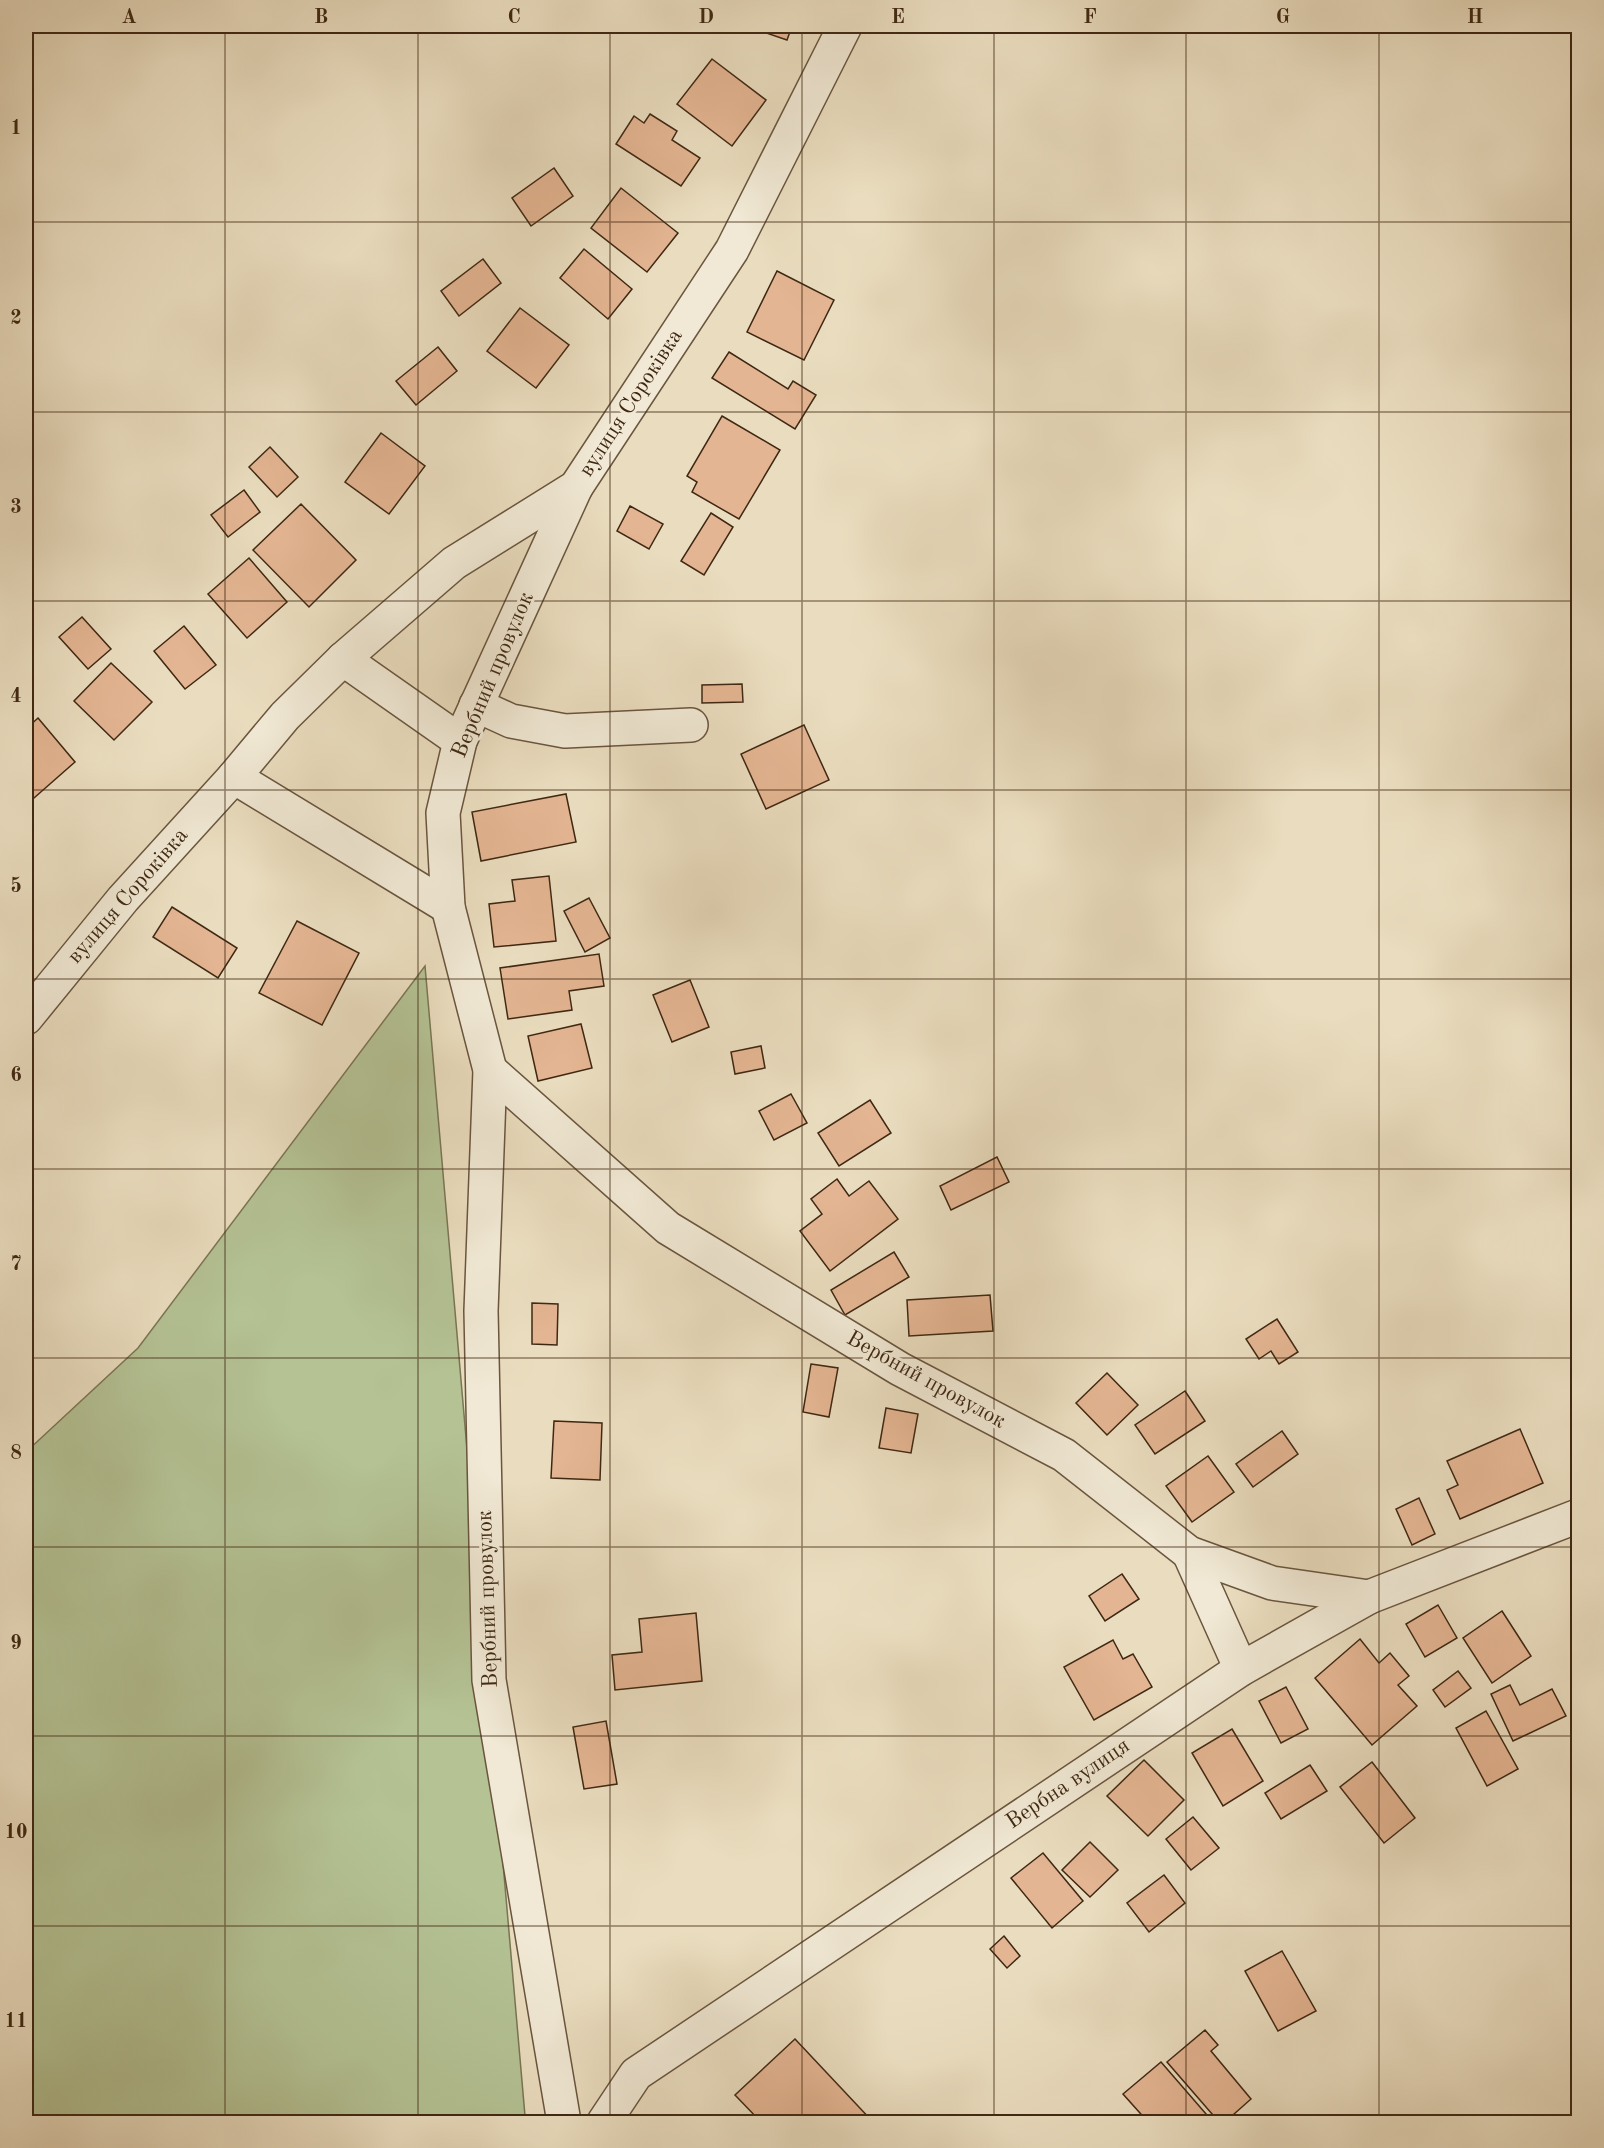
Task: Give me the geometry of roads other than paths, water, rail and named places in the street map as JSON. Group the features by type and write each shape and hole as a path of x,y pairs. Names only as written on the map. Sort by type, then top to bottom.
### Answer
{"street":[{"name":"вулиця Сороківка","path":"26,1018 123,899 234,777 285,716 343,660 454,563 576,487 732,250 845,26"},
{"name":"Вербний провулок","path":"564,2122 489,1680 481,1311 490,1070 448,907 444,813 460,741 576,487"},
{"path":"343,660 460,741"},
{"path":"476,705 511,721 565,731 691,725"},
{"path":"234,777 448,907"},
{"name":"Вербний провулок","path":"490,1070 668,1228 900,1369 1064,1455 1189,1553 1272,1583 1369,1598"},
{"name":"Вербна вулиця","path":"604,2122 636,2074 1241,1669 1369,1598 1578,1516"},
{"path":"1189,1553 1241,1669"}]}
